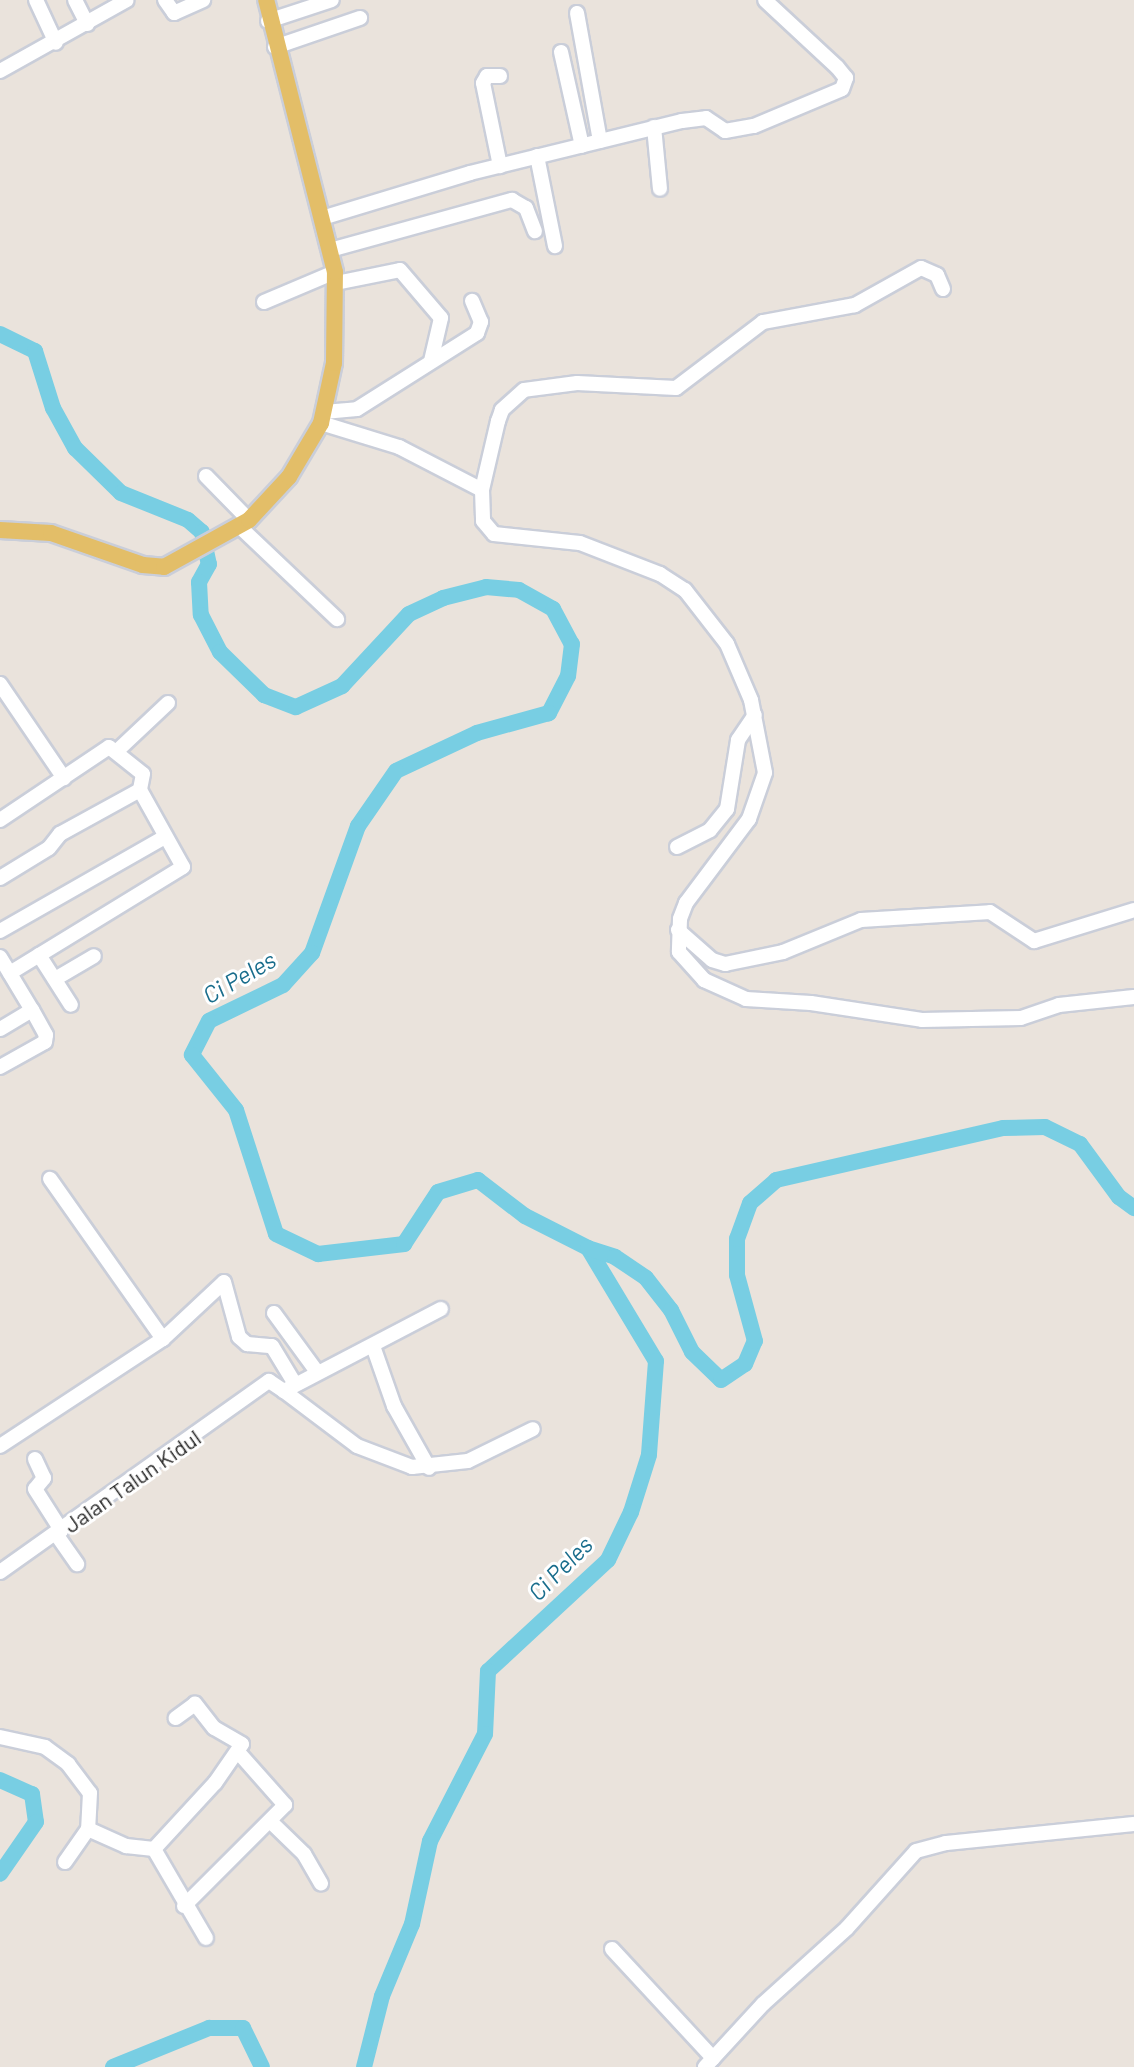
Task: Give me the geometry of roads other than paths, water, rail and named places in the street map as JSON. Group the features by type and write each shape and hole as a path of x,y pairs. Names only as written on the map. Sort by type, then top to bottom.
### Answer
{"main road":[{"path":"0,530 51,533 152,567 185,558 239,527 289,477 322,417 334,363 336,277 268,21 266,0"}],"street":[{"path":"36,0 56,43"},
{"path":"75,0 87,24"},
{"path":"0,71 56,43 127,0"},
{"path":"165,0 174,13 203,0"},
{"path":"268,21 332,0"},
{"path":"322,218 500,166 654,127 706,118 725,131 754,126 844,87 846,78 837,67 765,0"},
{"path":"577,13 600,141"},
{"path":"275,47 360,18"},
{"path":"561,52 582,146"},
{"path":"500,76 487,76 483,83 500,166"},
{"path":"654,127 660,189"},
{"path":"537,156 555,246"},
{"path":"330,250 512,200 526,208 535,231"},
{"path":"943,289 937,275 921,268 855,305 763,322 676,388 577,383 529,387 502,410 482,490 483,521 494,534 580,543 647,568 685,590 727,644 755,715 765,773 760,792 734,843 686,903 678,930 679,952 704,980 746,999 951,1021 1021,1018 1059,1005 1134,997"},
{"path":"264,302 336,277 400,270 441,318 431,361"},
{"path":"322,417 357,409 477,333 481,322 472,301"},
{"path":"322,417 399,447 482,490"},
{"path":"206,476 239,527 337,619"},
{"path":"0,684 64,778"},
{"path":"0,820 98,752 117,751 168,703"},
{"path":"677,847 710,830 727,809 738,740 755,715"},
{"path":"6,976 180,873 183,867 140,790 143,774 117,751"},
{"path":"0,878 49,848 60,834 140,790"},
{"path":"0,931 165,837"},
{"path":"678,930 712,960 725,964 783,952 861,920 990,912 1034,941 1134,910"},
{"path":"39,955 71,1005"},
{"path":"55,979 94,956"},
{"path":"0,957 6,976 32,1010 46,1035 45,1042 0,1067"},
{"path":"0,1029 32,1010"},
{"path":"50,1179 163,1339"},
{"path":"0,1446 163,1339 224,1282 239,1337 247,1344 272,1346 290,1387 357,1446 382,1459 429,1468 468,1461 533,1429"},
{"path":"290,1387 441,1309"},
{"path":"274,1313 317,1372"},
{"path":"373,1346 394,1406 429,1468"},
{"name":"Jalan Talun Kidul","path":"0,1572 273,1380 290,1387"},
{"path":"35,1459 44,1478 35,1489 77,1564"},
{"path":"154,1849 239,1753 241,1741 214,1728 198,1706 176,1718"},
{"path":"0,1737 45,1747 68,1764 90,1793 88,1829 65,1862"},
{"path":"184,1906 271,1822 285,1803 239,1753"},
{"path":"271,1822 304,1854 321,1884"},
{"path":"612,1949 709,2062 763,2004 847,1928 916,1851 946,1843 1134,1824"},
{"path":"88,1829 126,1846 154,1849"},
{"path":"154,1849 184,1906 206,1938"}],"waterway":[{"name":"Ci Peles","path":"0,334 35,351 53,408 75,448 121,493 188,520 202,532 209,564 199,582 201,615 220,652 264,695 296,707 342,686 409,614 443,598 486,587 519,590 553,609 572,644 568,676 549,713 477,733 396,771 358,826 312,953 283,985 209,1021 192,1055 236,1110 276,1234 318,1254 404,1244 438,1192 478,1180 525,1216 588,1248 656,1361 649,1455 631,1512 608,1560 488,1671 485,1734 430,1841 412,1924 382,1996 364,2067"},
{"path":"588,1248 615,1257 646,1278 671,1310 692,1352 721,1380 745,1364 755,1341 737,1275 737,1239 750,1203 776,1180 1003,1128 1045,1127 1080,1144 1119,1197 1134,1208"},
{"name":"Ci Peles","path":"0,1780 32,1794 36,1822 0,1874"},
{"name":"Ci Peles","path":"113,2067 209,2028 243,2028 262,2067"}]}
